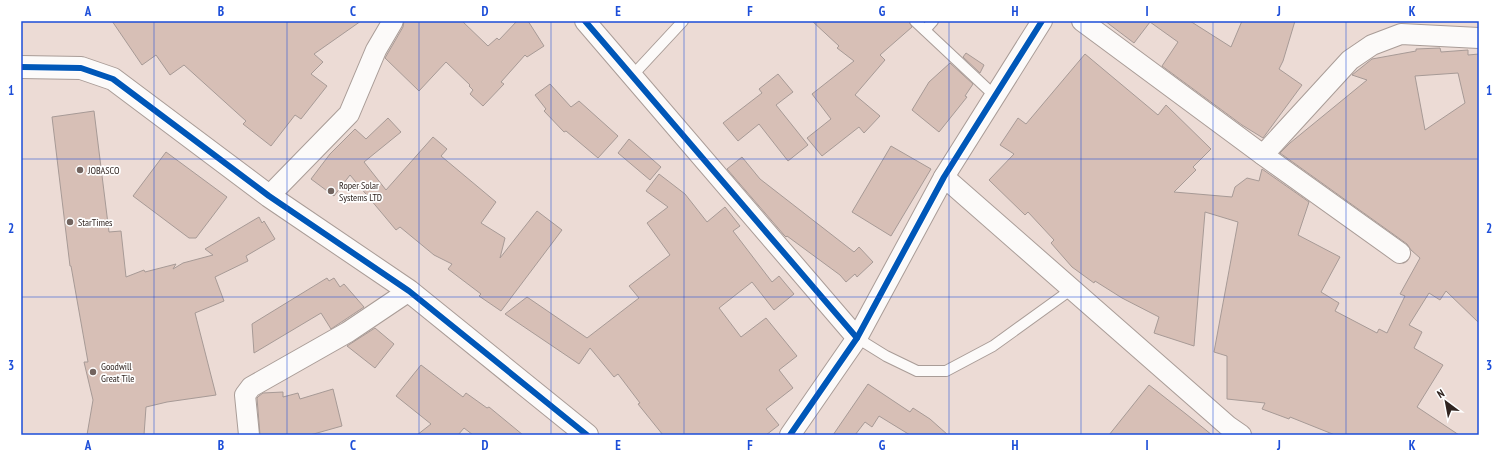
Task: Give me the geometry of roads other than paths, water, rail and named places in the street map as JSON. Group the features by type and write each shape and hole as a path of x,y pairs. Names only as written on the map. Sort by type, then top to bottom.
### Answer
{"street":[{"path":"269,196 349,114 376,50 393,21"},
{"path":"585,21 857,338"},
{"path":"790,435 857,338 944,177 1042,21"},
{"path":"1082,21 1263,155 1400,253"},
{"path":"1263,155 1350,60 1372,45 1401,34 1479,38"},
{"path":"21,67 81,68 113,79 269,196 409,291 587,435"},
{"path":"944,177 1072,289 1230,432"},
{"path":"249,435 245,395 251,387 348,332 409,291"}],"lane":[{"path":"632,76 683,21"},
{"path":"915,21 994,96"},
{"path":"924,30 933,21"},
{"path":"857,338 886,356 917,371 946,371 993,346 1072,289"}],"place":[{"name":"JOBASCO","path":"80,170"},
{"name":"Roper Solar Systems LTD","path":"331,191"},
{"name":"StarTimes","path":"70,222"},
{"name":"Goodwill Great Tile","path":"93,372"}]}
